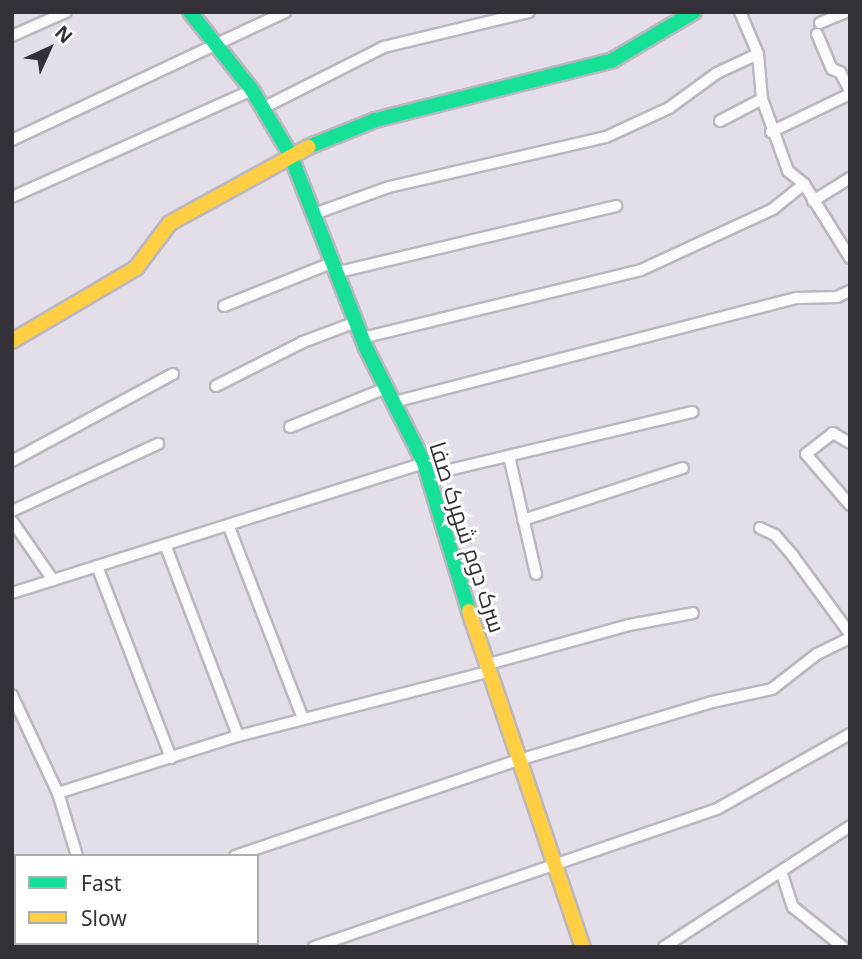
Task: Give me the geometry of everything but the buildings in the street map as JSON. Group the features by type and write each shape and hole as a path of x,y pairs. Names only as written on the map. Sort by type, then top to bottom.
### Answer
{"street":[{"path":"12,36 66,12"},
{"name":"سرک دوم شهرک صفا","path":"190,12 252,90 290,154 337,267 362,338 426,469 486,668 522,759 583,947"},
{"path":"12,140 285,12"},
{"path":"263,108 384,47 529,12"},
{"path":"12,341 136,268 150,255 160,232 170,223 290,154 375,120 613,61 694,12"},
{"path":"740,12 758,54 762,99 771,132 793,178 804,184 850,258"},
{"path":"771,132 850,93 840,72 832,69 819,29 846,12"},
{"path":"314,214 389,187 606,137 669,108 717,72 758,54"},
{"path":"12,197 252,90"},
{"path":"720,121 762,99"},
{"path":"813,201 850,178"},
{"path":"362,338 641,270 773,209 804,184"},
{"path":"224,306 337,267 617,206"},
{"path":"394,402 797,298 837,297 850,291"},
{"path":"216,386 303,342 356,322"},
{"path":"12,461 173,374"},
{"path":"290,427 386,388"},
{"path":"12,593 426,469 509,456 693,412"},
{"path":"850,443 833,433 806,454 850,505"},
{"path":"12,511 158,444"},
{"path":"509,456 536,575"},
{"path":"523,520 683,468"},
{"path":"12,522 53,580"},
{"path":"229,527 303,719"},
{"path":"241,854 522,759 712,702 772,689 817,653 850,636 793,556 775,535 760,528"},
{"path":"166,547 238,736"},
{"path":"97,566 171,758"},
{"path":"58,793 238,736 486,668 629,625 693,613"},
{"path":"12,695 58,793 76,854"},
{"path":"314,947 717,809 850,734"},
{"path":"664,947 782,874 850,826"},
{"path":"782,874 793,907 843,947"}],"traffic: fast":[{"path":"190,12 252,90 290,154 366,348 424,463 469,611"},
{"path":"308,147 375,120 613,60 694,12"}],"traffic: slow":[{"path":"12,341 136,268 170,223 308,147"},
{"path":"469,611 583,947"}]}
